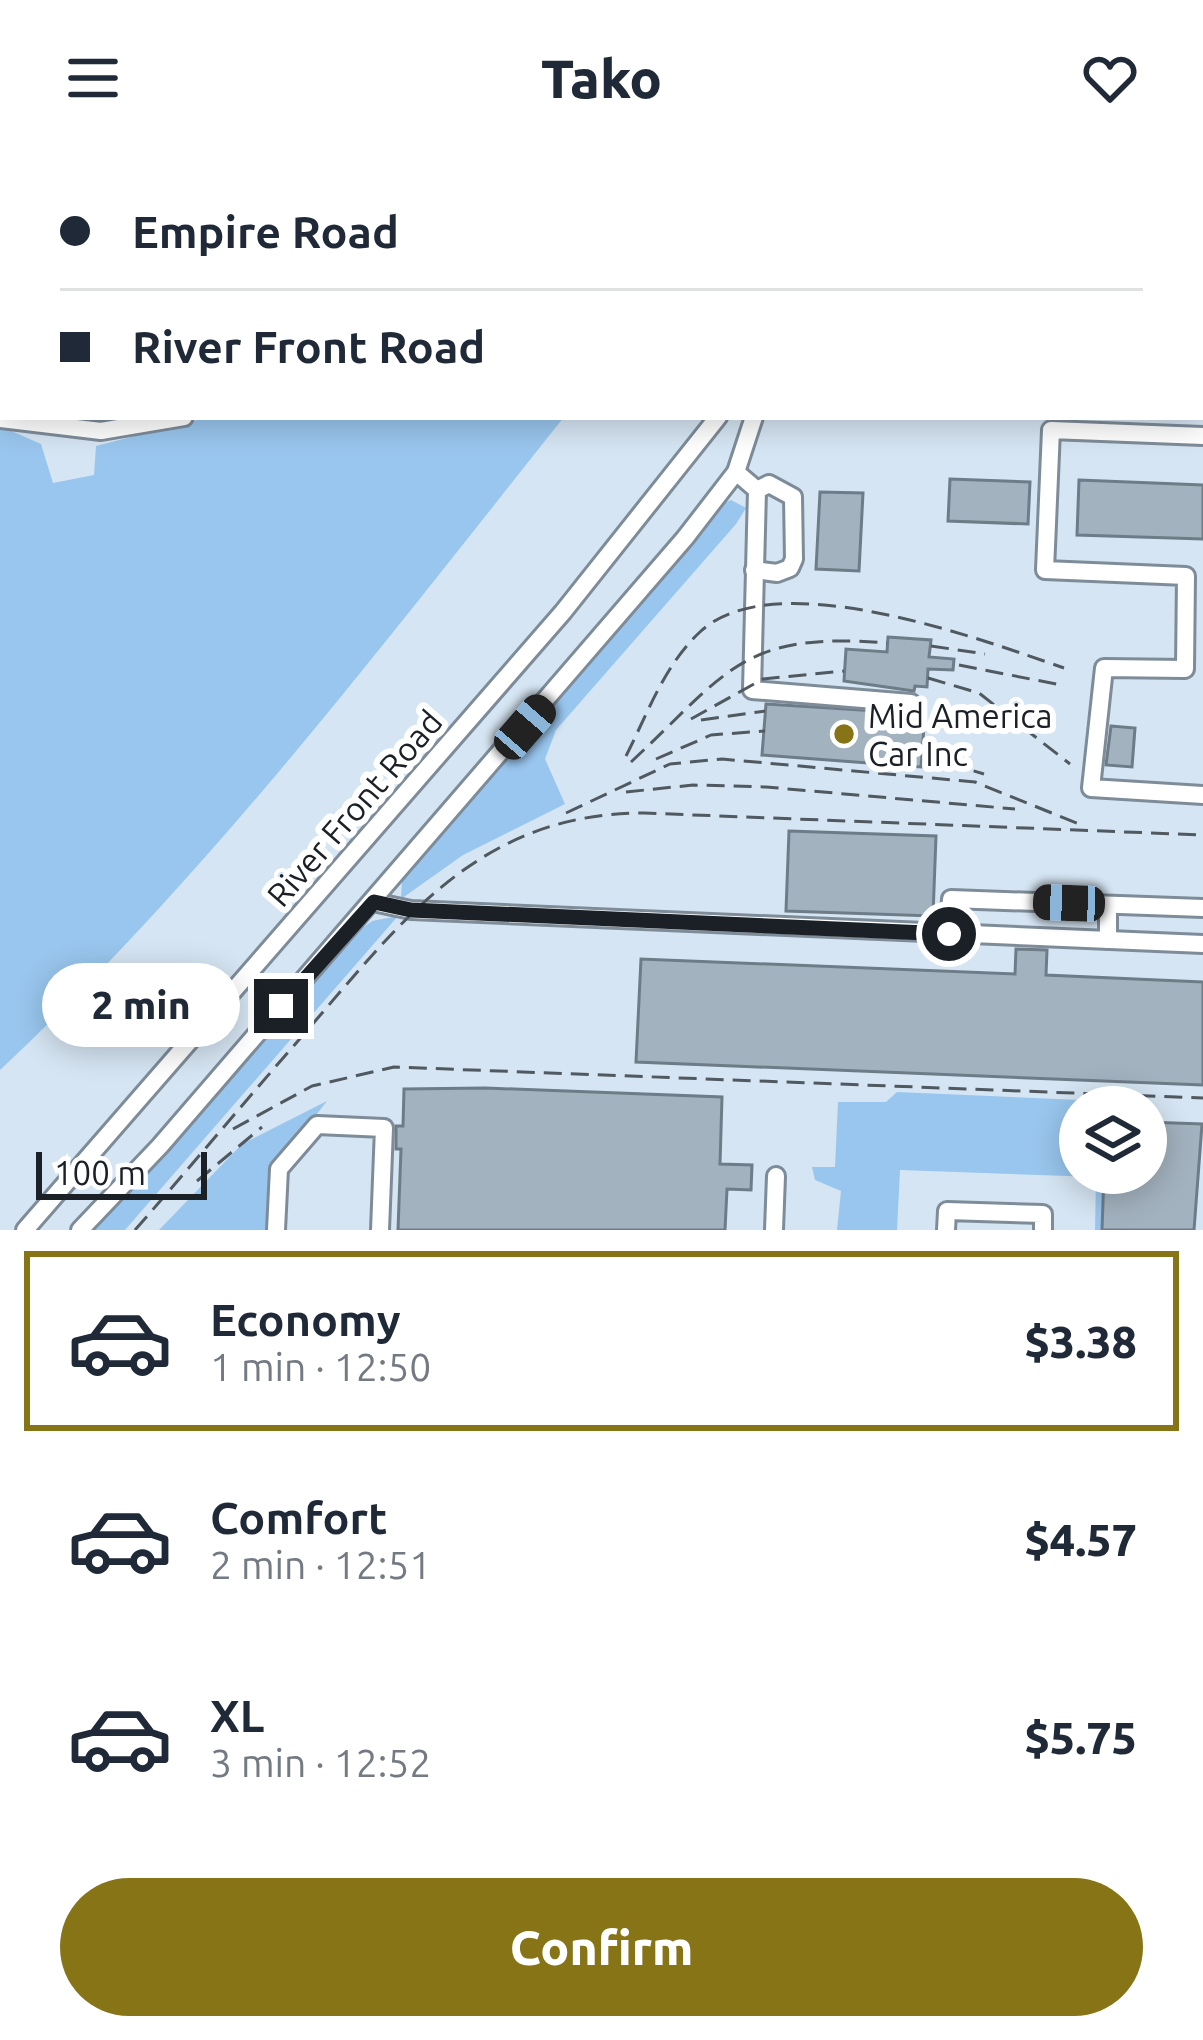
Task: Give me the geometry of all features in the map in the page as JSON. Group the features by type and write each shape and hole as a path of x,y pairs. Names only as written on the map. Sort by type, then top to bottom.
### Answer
{"street":[{"path":"5,420 65,431 165,420"},
{"name":"River Front Road","path":"25,1230 563,612 716,420"},
{"path":"80,1230 374,902 608,631 736,472 753,420"},
{"path":"1203,436 1051,430 1045,570 1186,576 1185,669 1104,668 1091,788 1203,795"},
{"path":"736,472 757,490"},
{"path":"754,570 777,573 790,568 794,559 793,497 769,484 757,490"},
{"path":"757,490 752,690 910,704"},
{"path":"949,934 951,899 1203,908"},
{"path":"374,902 411,910 1203,944"},
{"path":"1108,904 1108,940"},
{"path":"276,1230 279,1169 317,1125 384,1128 380,1230"},
{"path":"774,1230 776,1176"},
{"path":"946,1230 946,1211 1043,1214 1042,1230"}],"shaded area":[{"path":"197,420 562,420 224,836 0,1070 0,426 41,444 53,483 94,475 96,446"},
{"path":"731,500 746,508 736,524 556,730 545,759 565,804 463,855 401,899 402,879 720,505"},
{"path":"398,916 125,1230 90,1230 351,936 372,921"},
{"path":"897,1092 1059,1099 1059,1176 900,1170 897,1230 837,1230 841,1191 815,1180 812,1167 835,1167 838,1102 886,1102"},
{"path":"327,1101 272,1171 270,1230 159,1230 242,1144"},
{"path":"1096,1194 1103,1194 1102,1230 1095,1230"}],"building":[{"path":"950,479 1030,482 1028,524 948,521"},
{"path":"1079,480 1203,485 1203,539 1077,535"},
{"path":"820,492 863,493 859,571 816,569"},
{"name":"Mid America Car Inc","path":"888,637 931,640 929,657 954,659 953,670 928,669 927,687 915,686 914,691 844,681 846,649 887,652"},
{"name":"Mid America Car Inc","path":"766,704 925,714 921,767 762,755"},
{"path":"1111,726 1135,728 1132,767 1106,765"},
{"path":"789,831 936,836 933,916 786,911"},
{"path":"1016,949 1047,950 1046,975 1203,982 1203,1085 636,1062 641,959 1015,974"},
{"path":"404,1089 722,1097 720,1164 752,1165 751,1190 727,1189 725,1230 398,1230 401,1149 396,1149 396,1126 403,1126"},
{"path":"1167,1123 1202,1124 1194,1230 1102,1230 1103,1194 1167,1194"}],"railway":[{"path":"626,756 658,690 688,644 735,612 778,604 879,613 1064,668"},
{"path":"631,762 741,664 799,644 887,643"},
{"path":"931,646 985,654"},
{"path":"959,665 1061,685"},
{"path":"691,719 763,679 844,671"},
{"path":"928,678 979,693 1070,764"},
{"path":"701,720 765,711"},
{"path":"656,759 711,735 765,731"},
{"path":"922,755 984,774"},
{"path":"566,813 670,764 722,759 975,782 1079,824"},
{"path":"626,792 693,785 766,787 1015,809"},
{"path":"135,1230 411,914 490,853 535,832 586,818 644,813 1203,835"},
{"path":"233,1129 312,1086 394,1067 1203,1098"},
{"path":"197,1181 262,1127"}],"place":[{"name":"Mid America Car Inc","path":"844,734"}],"route":[{"path":"281,1006 374,902 411,910 949,934"}]}
